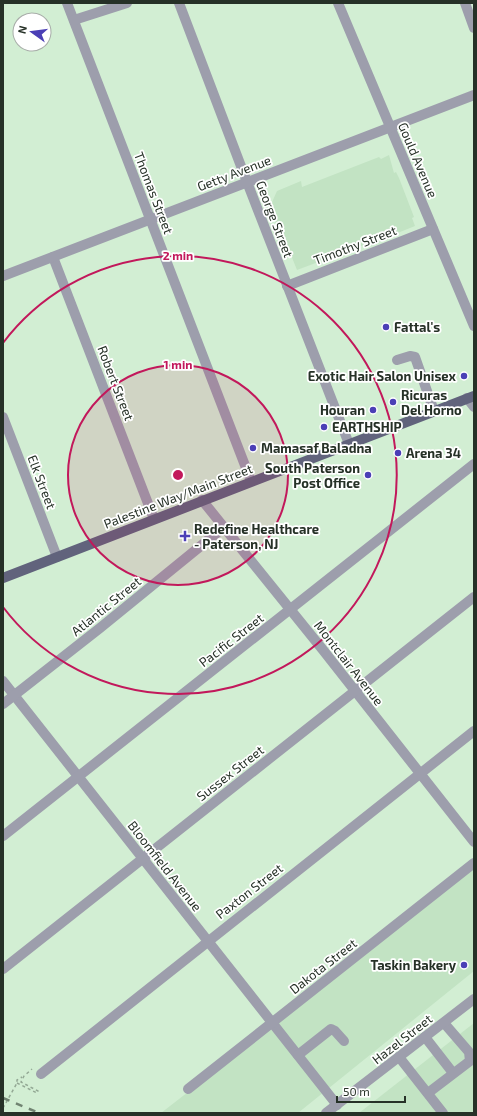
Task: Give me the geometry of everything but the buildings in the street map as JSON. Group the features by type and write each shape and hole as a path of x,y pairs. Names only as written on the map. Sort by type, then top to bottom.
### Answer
{"main road":[{"name":"Palestine Way/Main Street","path":"3,578 470,397"}],"street":[{"name":"Thomas Street","path":"67,3 251,481"},
{"path":"74,20 127,3"},
{"name":"George Street","path":"179,3 349,444"},
{"name":"Gould Avenue","path":"338,3 474,325"},
{"path":"464,3 474,28"},
{"name":"Getty Avenue","path":"3,276 474,95"},
{"name":"Timothy Street","path":"287,286 433,229"},
{"name":"Robert Street","path":"53,257 154,519"},
{"path":"397,360 410,356 415,357 434,411"},
{"path":"470,397 474,408"},
{"name":"Elk Street","path":"3,417 57,557"},
{"name":"Pacific Street","path":"3,836 474,464"},
{"name":"Montclair Avenue","path":"202,500 356,691 474,842"},
{"name":"Atlantic Street","path":"3,704 100,628 224,527"},
{"name":"Sussex Street","path":"3,969 474,597"},
{"name":"Bloomfield Avenue","path":"3,681 337,1105"},
{"name":"Paxton Street","path":"37,1071 208,941 474,731"},
{"name":"Dakota Street","path":"188,1090 474,863"},
{"name":"Hazel Street","path":"326,1113 474,1000"},
{"path":"428,1093 470,1061 469,1052 444,1022"},
{"path":"298,1055 331,1029 335,1031 344,1041"},
{"path":"425,1037 454,1073"},
{"path":"399,1057 443,1113"}],"path":[{"path":"3,1108 17,1083 17,1080 37,1071"},
{"path":"17,1083 37,1093 38,1091 21,1082 23,1077"}],"shaded area":[{"path":"389,155 394,173 396,172 399,178 414,217 412,218 415,226 390,236 388,232 376,236 377,240 297,270 291,255 285,256 282,245 286,243 280,229 282,225 276,224 269,209 277,191 301,181 302,187 379,157 381,159"},
{"path":"474,863 474,971 298,1113 161,1113 273,1026"},
{"path":"474,1023 474,1113 359,1113"}],"railway":[{"path":"3,1098 39,1113"}],"place":[{"name":"Fattal's","path":"386,327"},
{"name":"Exotic Hair Salon Unisex","path":"464,376"},
{"name":"Ricuras Del Horno","path":"393,402"},
{"name":"Houran","path":"373,410"},
{"name":"EARTHSHIP","path":"324,427"},
{"name":"Mamasaf Baladna","path":"253,448"},
{"name":"Arena 34","path":"398,453"},
{"name":"South Paterson Post Office","path":"368,475"},
{"name":"Redefine Healthcare - Paterson, NJ","path":"185,536"},
{"name":"Taskin Bakery","path":"464,965"}]}
